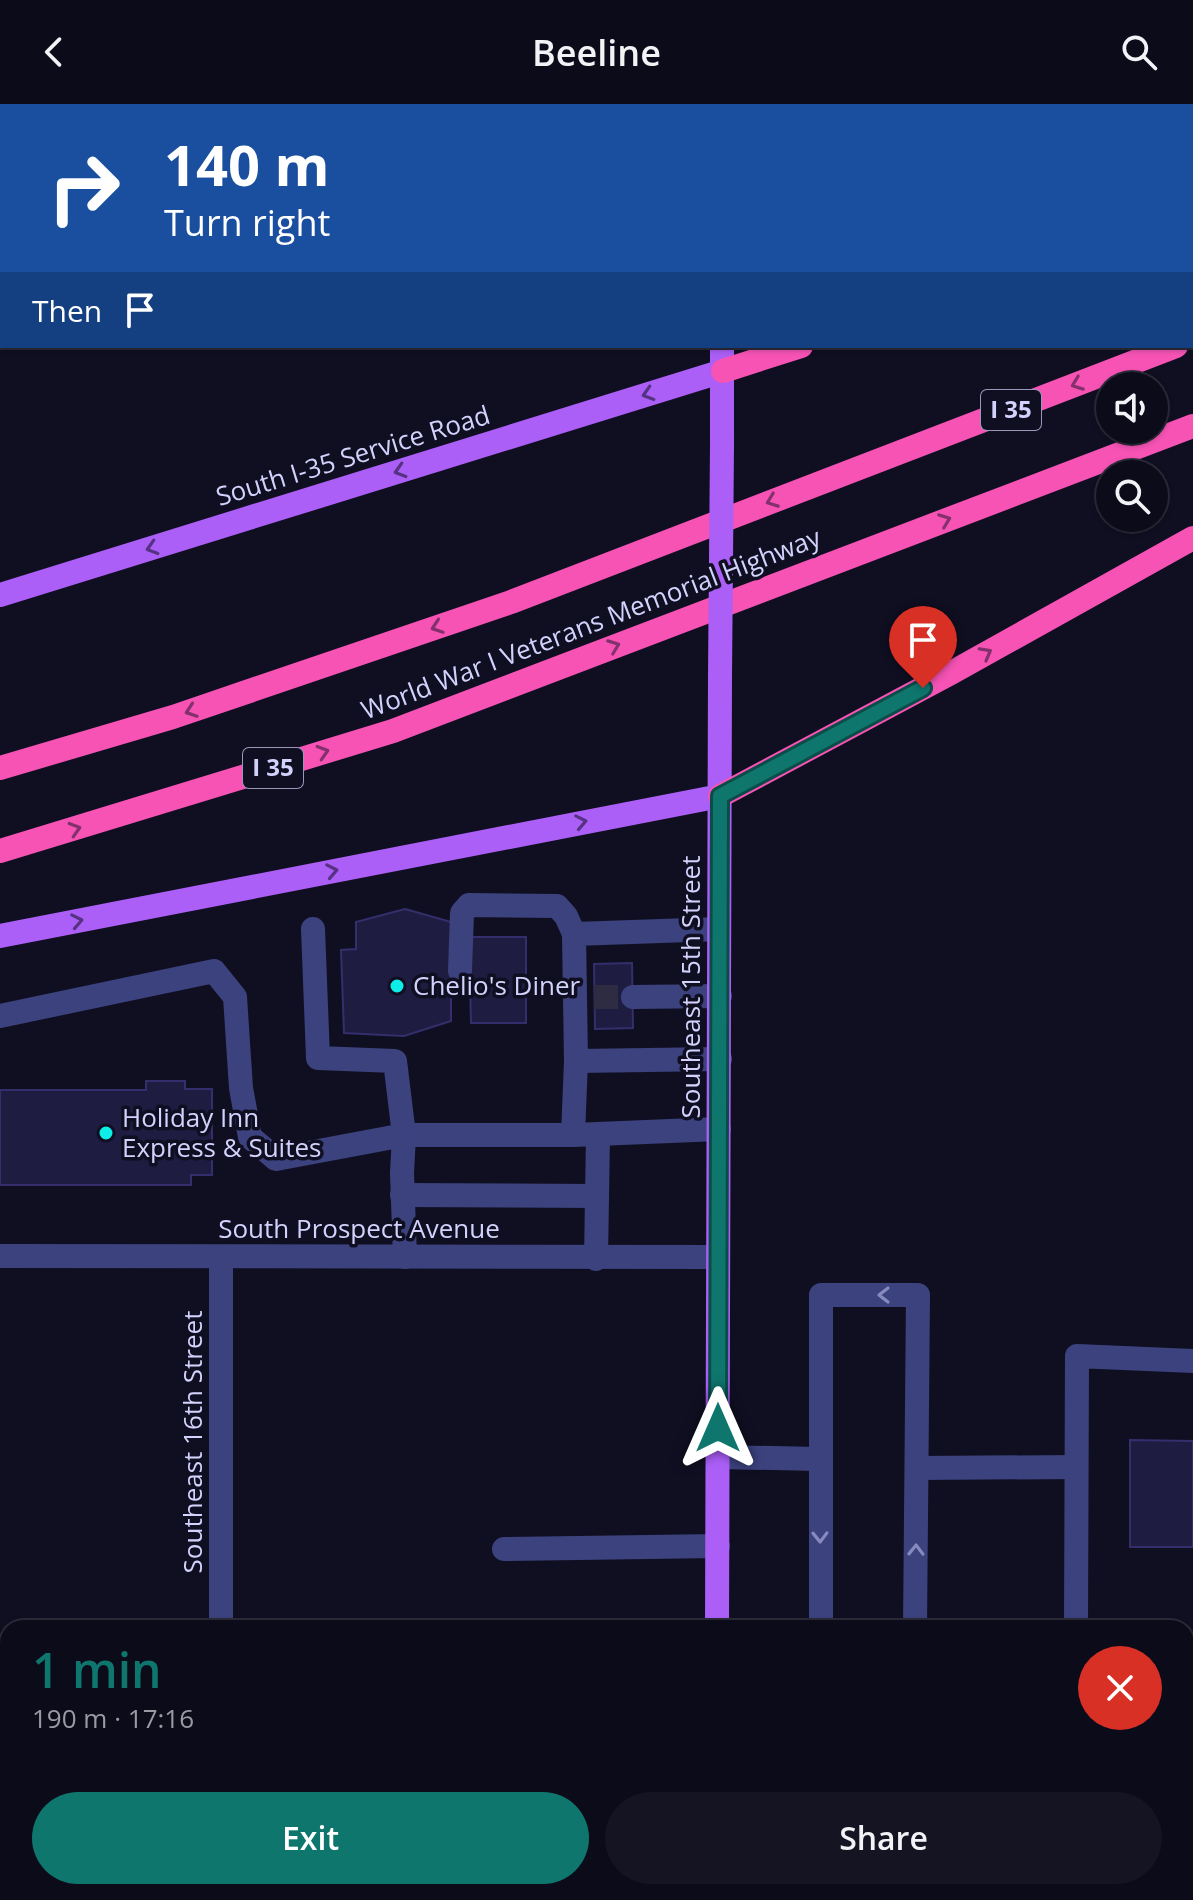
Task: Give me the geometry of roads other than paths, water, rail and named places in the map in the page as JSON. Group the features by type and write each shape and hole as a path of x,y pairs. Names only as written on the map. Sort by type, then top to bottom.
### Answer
{"highway":[{"path":"723,371 795,348"},
{"name":"World War I Veterans Memorial Highway","path":"0,768 173,717 511,602 1171,348"},
{"name":"World War I Veterans Memorial Highway","path":"0,851 393,731 1193,426"},
{"path":"720,796 951,673 1193,538"}],"main road":[{"name":"Southeast 15th Street","path":"717,1620 722,348"},
{"name":"South I-35 Service Road","path":"0,595 723,371"},
{"path":"0,936 720,796"}],"street":[{"path":"460,971 462,913 469,905 557,906 566,916 574,934 584,998 576,1061 573,1135"},
{"path":"313,929 318,1058 395,1061 404,1135 402,1195 405,1257"},
{"path":"574,934 719,929"},
{"path":"0,1016 214,971 235,997 241,1088 250,1137 276,1159 404,1135 598,1135 719,1129"},
{"path":"633,997 720,996"},
{"path":"576,1061 720,1059"},
{"path":"596,1259 598,1135"},
{"path":"402,1195 597,1196"},
{"name":"South Prospect Avenue","path":"0,1256 718,1257"},
{"name":"Southeast 16th Street","path":"221,1257 221,1620"},
{"path":"821,1620 821,1295 918,1295 915,1620"},
{"path":"1076,1620 1077,1356 1193,1361"},
{"path":"718,1457 819,1459"},
{"path":"917,1468 1076,1467"},
{"path":"504,1549 718,1546"}],"tunnel":[{"path":"594,997 633,997"}],"place":[{"name":"Chelio's Diner","path":"397,986"},
{"name":"Holiday Inn Express & Suites","path":"106,1133"}]}
